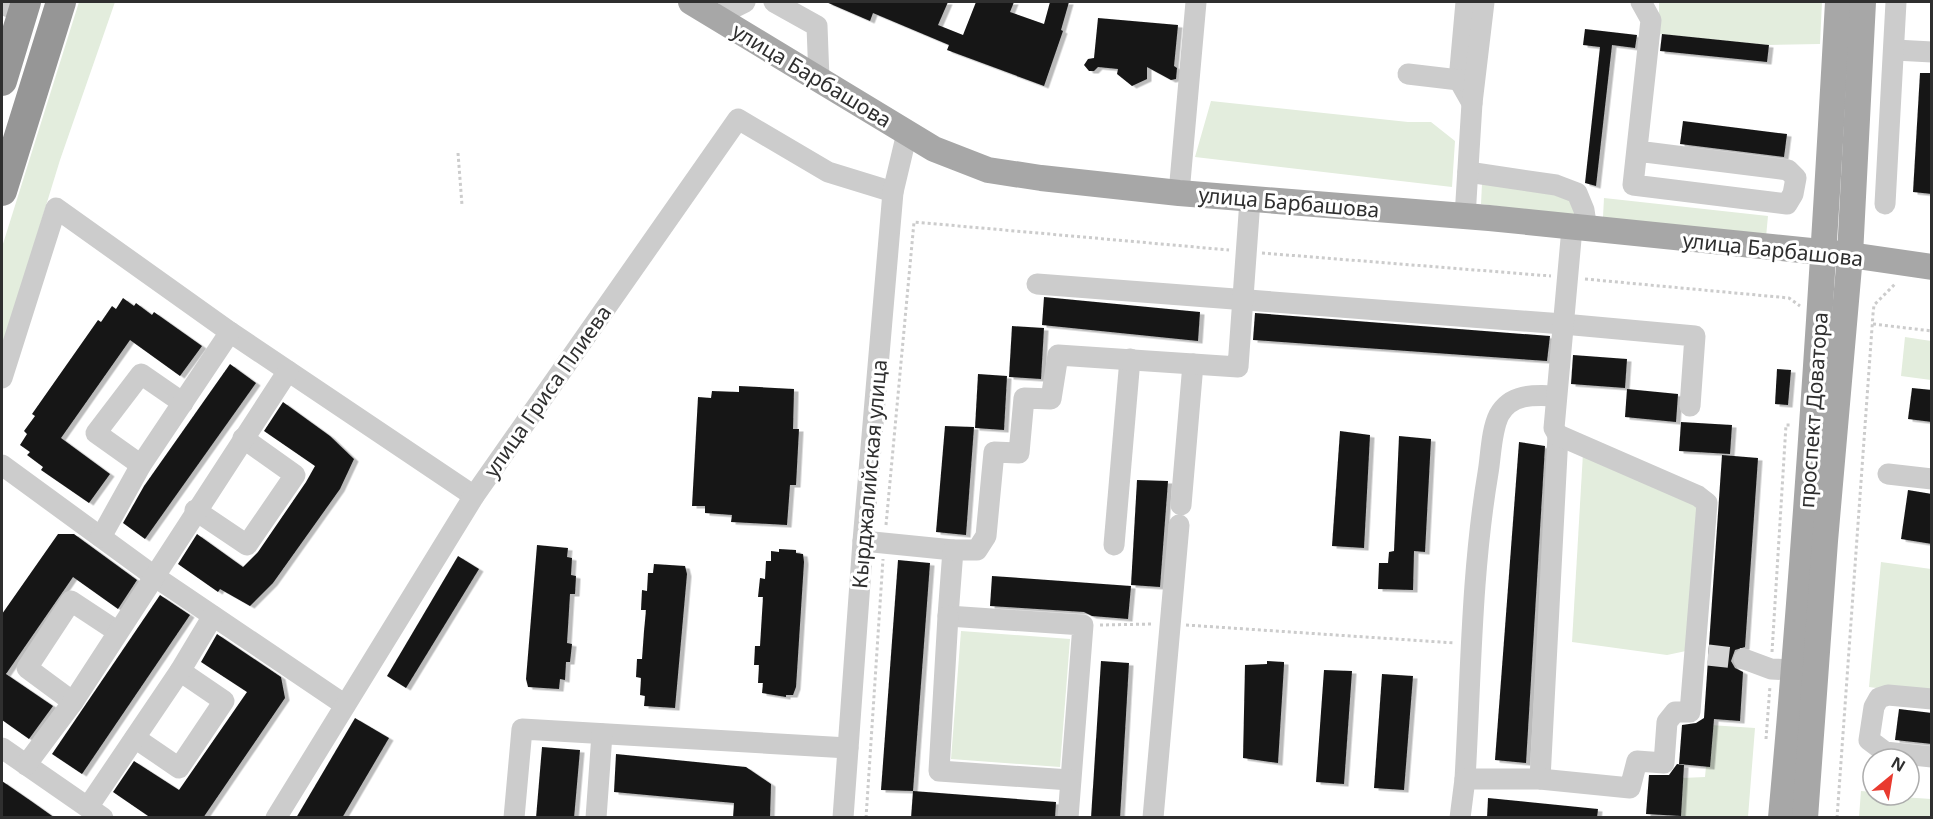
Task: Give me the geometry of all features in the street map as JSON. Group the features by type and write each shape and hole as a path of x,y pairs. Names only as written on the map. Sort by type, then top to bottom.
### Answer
{"highway":[{"path":"2,191 61,2"},
{"path":"2,81 16,6"}],"main road":[{"name":"улица Барбашова","path":"691,2 907,133 934,148 988,170 1179,193 1465,217 1837,255 1932,267"},
{"name":"проспект Доватора","path":"1805,818 1825,541 1837,255 1838,2"},
{"name":"проспект Доватора","path":"1781,818 1783,669 1837,255 1863,2"}],"street":[{"path":"717,16 746,2"},
{"path":"774,2 817,27 819,80"},
{"path":"1179,193 1196,2"},
{"path":"1466,2 1459,80 1472,103"},
{"path":"1465,217 1472,103 1484,2"},
{"path":"1636,151 1788,170 1796,178 1793,194 1787,204 1633,185 1636,151 1651,20 1641,2"},
{"path":"1885,204 1896,2"},
{"path":"1895,50 1932,52"},
{"path":"1408,74 1459,80"},
{"name":"улица Гриса Плиева","path":"276,818 474,496 738,119 828,172 893,192"},
{"name":"Кырджалийская улица","path":"843,818 863,541 893,192 907,133"},
{"path":"1468,172 1556,186 1577,193 1584,210 1563,324 1556,396 1554,428 1558,435 1540,779"},
{"path":"863,541 953,550 977,550 986,536 994,452 1019,453 1024,398 1051,399 1058,355 1238,367 1250,200"},
{"path":"2,378 56,208 230,332 474,496"},
{"path":"1037,284 1695,336 1690,406"},
{"path":"101,537 141,465 230,332"},
{"path":"1114,545 1130,359"},
{"path":"1153,818 1193,364"},
{"path":"26,765 73,702 195,510 288,371"},
{"path":"141,465 96,433 141,374 183,403"},
{"path":"1460,818 1465,779 1479,530 1499,415 1512,401 1527,395 1556,396"},
{"path":"1465,779 1540,779 1630,788 1637,761 1664,763 1667,722 1675,712 1690,712 1702,655 1707,503 1698,496 1558,435"},
{"path":"195,510 247,545 295,475 243,438"},
{"path":"2,465 154,576 345,705"},
{"path":"1888,474 1932,479"},
{"path":"953,550 939,771 1070,780"},
{"path":"73,702 27,668 71,601 118,632"},
{"path":"2,748 95,812 135,738 180,671 213,616"},
{"path":"948,616 1083,625 1068,818"},
{"path":"1744,659 1783,669"},
{"path":"135,738 179,768 212,720 224,701 180,671"},
{"path":"1932,699 1888,695 1879,698 1874,706 1869,740 1885,752 1932,757"},
{"path":"514,818 522,729 848,748"},
{"path":"596,818 602,734"}],"path":[{"path":"458,153 462,205"},
{"path":"1837,818 1874,305 1895,284"},
{"path":"1873,324 1932,331"},
{"path":"1766,740 1783,669 1786,425 1800,426"},
{"path":"1083,625 1170,624 1472,645"}],"green space":[{"path":"79,2 115,2 60,160 2,349 2,247"},
{"path":"1659,2 1822,2 1820,44 1769,45 1659,34"},
{"path":"1211,101 1408,122 1431,122 1455,141 1452,187 1195,157"},
{"path":"1482,184 1578,197 1577,216 1481,204"},
{"path":"1604,198 1768,216 1766,237 1603,217"},
{"path":"1905,337 1931,341 1931,380 1901,376"},
{"path":"1583,453 1698,501 1686,651 1667,655 1572,642"},
{"path":"1881,562 1931,569 1931,695 1869,687"},
{"path":"961,631 1070,639 1060,767 951,759"},
{"path":"1710,725 1755,728 1748,817 1679,818 1682,778 1705,777"},
{"path":"1861,791 1861,807 1921,807 1921,798 1931,799 1931,817 1859,817"}],"building":[{"path":"826,2 948,2 938,25 963,35 976,2 1014,2 1010,12 1044,24 1050,2 1069,2 1061,30 1063,31 1044,86 947,50 949,45 873,13 870,21"},
{"path":"1098,18 1178,25 1174,66 1177,68 1176,79 1171,80 1147,67 1147,79 1132,86 1117,74 1118,69 1098,67 1094,71 1089,71 1084,65 1088,59 1094,58"},
{"path":"1585,29 1637,35 1635,48 1612,45 1596,186 1585,183 1600,47 1583,45"},
{"path":"1662,34 1769,45 1767,62 1660,51"},
{"path":"1920,73 1932,73 1932,194 1913,192"},
{"path":"1683,121 1787,134 1784,157 1680,144"},
{"path":"1044,297 1200,312 1198,341 1042,325"},
{"path":"123,298 134,306 136,303 152,315 154,312 202,346 180,376 130,340 61,438 110,474 89,503 41,470 43,467 27,455 30,452 20,445 27,434 24,431 35,416 32,414 98,320 101,322 112,306 116,309"},
{"path":"1255,313 1550,336 1547,361 1253,340"},
{"path":"1012,326 1044,328 1041,379 1009,377"},
{"path":"1573,355 1627,359 1625,388 1571,384"},
{"path":"230,364 256,383 145,539 123,523 144,486"},
{"path":"1777,369 1791,370 1788,405 1775,404"},
{"path":"978,374 1007,376 1004,430 975,428"},
{"path":"739,386 794,389 793,429 799,429 796,485 790,485 787,525 731,522 732,515 705,513 705,506 692,506 698,397 711,398 712,391 739,392"},
{"path":"1912,388 1932,390 1932,422 1908,419"},
{"path":"1627,389 1678,394 1676,422 1625,417"},
{"path":"283,402 330,436 354,459 340,489 273,583 250,606 220,589 218,592 178,564 197,534 243,567 258,552 306,482 315,466 264,431"},
{"path":"1681,422 1732,425 1730,454 1679,451"},
{"path":"945,426 974,427 966,535 936,532"},
{"path":"1340,431 1370,435 1364,548 1332,546"},
{"path":"1399,436 1431,439 1425,552 1414,551 1413,590 1378,589 1379,563 1388,563 1389,552 1394,551"},
{"path":"1519,442 1545,446 1526,763 1495,760"},
{"path":"1722,455 1758,458 1745,647 1735,650 1731,661 1735,668 1743,672 1740,721 1714,719 1710,767 1679,764 1682,725 1696,723 1704,718"},
{"path":"1137,480 1168,481 1160,587 1131,585"},
{"path":"1908,490 1932,494 1932,544 1901,539"},
{"path":"58,534 74,534 137,580 118,609 73,577 6,674 53,706 29,739 2,720 2,614"},
{"path":"537,545 568,548 567,557 572,558 571,575 576,576 575,594 570,594 567,643 572,644 570,662 566,662 565,680 560,679 559,689 528,687 526,679"},
{"path":"779,549 796,550 796,553 803,554 804,562 796,687 793,695 786,695 786,697 762,693 763,683 758,683 759,665 754,665 755,646 760,646 763,597 758,597 760,578 765,579 766,561 771,561 771,551 779,552"},
{"path":"458,556 479,569 406,688 387,676"},
{"path":"898,560 930,563 913,791 881,790"},
{"path":"654,564 685,566 687,574 675,708 644,706 645,696 640,695 641,678 636,677 637,659 642,659 646,610 641,610 642,590 647,591 648,573 653,573"},
{"path":"992,576 1131,586 1128,619 1092,616 1084,612 990,606"},
{"path":"160,595 190,615 82,774 52,754"},
{"path":"217,634 281,677 285,698 203,818 151,818 113,792 134,761 179,790 247,692 201,662"},
{"path":"1101,661 1129,663 1120,818 1091,818"},
{"path":"1267,661 1284,662 1278,763 1243,758 1245,665 1267,664"},
{"path":"1324,670 1352,671 1344,784 1316,782"},
{"path":"1382,674 1413,676 1404,790 1374,788"},
{"path":"1899,709 1932,713 1932,744 1895,740"},
{"path":"355,718 389,738 342,818 296,818"},
{"path":"542,747 580,750 574,818 536,818"},
{"path":"616,754 746,767 771,784 770,818 733,818 734,803 614,792"},
{"path":"1677,764 1684,765 1681,816 1646,814 1649,775 1669,775"},
{"path":"2,781 31,801 55,818 2,818"},
{"path":"913,791 1056,802 1055,818 911,818"},
{"path":"1488,798 1598,809 1597,818 1487,818"}],"tunnel":[{"path":"1708,655 1744,659"}]}
